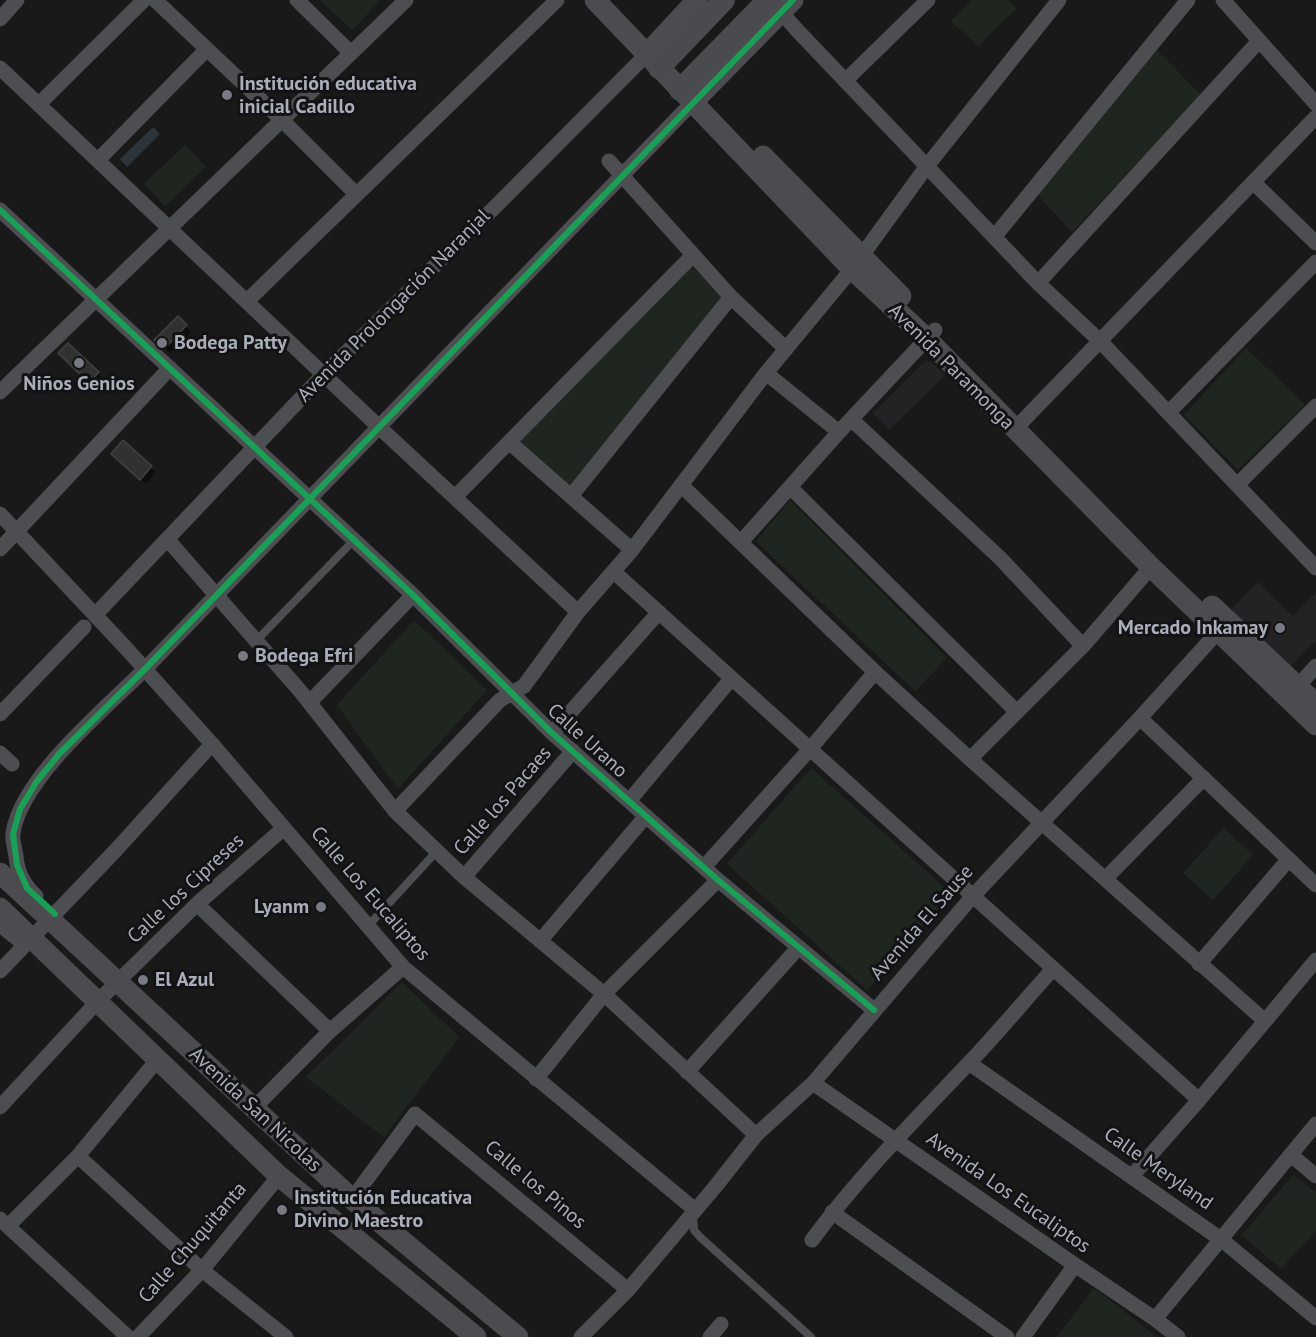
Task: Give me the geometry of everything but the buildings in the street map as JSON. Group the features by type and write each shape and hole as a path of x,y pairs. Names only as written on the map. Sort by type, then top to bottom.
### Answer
{"main road":[{"name":"Avenida Prolongación Naranjal","path":"658,56 724,0"},
{"path":"691,92 780,4"}],"street":[{"path":"0,19 17,0"},
{"path":"39,104 144,0"},
{"path":"155,0 357,194"},
{"path":"297,0 351,53"},
{"path":"0,391 406,0"},
{"path":"247,301 557,0"},
{"name":"Avenida Paramonga","path":"595,0 658,56"},
{"name":"Avenida Paramonga","path":"613,0 658,56 691,92 1019,425 1292,693 1316,726"},
{"name":"Avenida Prolongación Naranjal","path":"95,615 324,374 500,202 658,56 697,0"},
{"path":"845,81 928,0"},
{"path":"394,811 500,700 524,686 578,612 632,550 766,373 857,262 927,166 1059,0"},
{"path":"995,236 1188,0"},
{"path":"1223,0 1316,104"},
{"path":"780,4 845,81 1038,283 1100,341 1169,412 1316,568"},
{"path":"1038,283 1259,41"},
{"path":"98,160 207,49"},
{"path":"0,68 578,612"},
{"path":"53,917 27,888 17,866 13,834 20,809 37,781 60,753 144,670 622,176 691,92"},
{"path":"1019,425 1316,117"},
{"path":"609,161 731,297 786,349"},
{"path":"1253,182 1316,243"},
{"name":"Calle Urano","path":"0,210 413,595 552,733 718,880 874,1010"},
{"path":"455,497 693,255"},
{"path":"1169,412 1316,262"},
{"path":"571,496 731,297"},
{"path":"741,542 930,334"},
{"path":"0,549 170,368"},
{"path":"766,373 839,432"},
{"path":"1238,484 1316,406"},
{"path":"851,419 1000,558 1083,646"},
{"name":"Avenida Paramonga","path":"1019,425 1151,567 1223,626"},
{"path":"509,442 632,550"},
{"path":"681,485 875,672 1265,1022"},
{"path":"791,488 1017,712"},
{"name":"Calle Los Eucaliptos","path":"0,514 212,744 403,967 694,1209"},
{"path":"166,538 310,702 394,811 464,877 604,994 756,1135"},
{"path":"970,759 1083,646 1151,567"},
{"path":"614,572 1199,1100"},
{"path":"310,702 413,595"},
{"path":"552,733 659,612"},
{"name":"Avenida El Sause","path":"582,1337 628,1290 756,1135 813,1083 972,897 1223,626"},
{"path":"0,714 84,627"},
{"path":"1292,693 1316,666"},
{"path":"704,867 810,749 875,672"},
{"path":"629,801 731,679"},
{"name":"Avenida Paramonga","path":"1292,693 1316,704"},
{"path":"1140,718 1316,885"},
{"path":"0,971 53,917 212,744"},
{"name":"Calle los Pacaes","path":"464,877 573,751"},
{"path":"1106,878 1203,778"},
{"path":"540,941 646,816"},
{"name":"Calle los Cipreses","path":"0,1107 98,1001 197,904 284,828"},
{"path":"1199,964 1289,860"},
{"name":"Avenida San Nicolas","path":"0,873 53,917 118,982 352,1199 518,1337"},
{"path":"536,1079 604,994 718,880"},
{"path":"197,904 330,1031"},
{"name":"Avenida San Nicolas","path":"0,908 29,941 98,1001 279,1176 476,1337"},
{"path":"0,925 29,941"},
{"path":"687,1072 799,947"},
{"path":"1132,1176 1316,960"},
{"path":"253,1109 330,1031 403,967"},
{"path":"812,1240 832,1212 894,1140 969,1063 1053,969"},
{"path":"128,1337 4,1223 78,1156 158,1059"},
{"name":"Calle Meryland","path":"969,1063 1222,1240 1316,1318"},
{"name":"Avenida Los Eucaliptos","path":"813,1083 1178,1337"},
{"name":"Calle los Pinos","path":"352,1199 415,1114 628,1290"},
{"path":"1155,1319 1316,1124"},
{"path":"1291,1155 1316,1176"},
{"path":"78,1156 202,1270 286,1337"},
{"name":"Calle Chuquitanta","path":"138,1337 202,1270 279,1176"},
{"path":"832,1212 1007,1337"},
{"path":"1023,1337 1075,1265"},
{"path":"710,1337 721,1324"}],"lane":[{"path":"256,641 354,540"},
{"path":"368,926 437,851"},
{"path":"694,1209 692,1224 700,1237 811,1337"}],"shaded area":[{"path":"320,0 381,0 352,30"},
{"path":"972,0 1008,0 1017,8 978,46 951,21"},
{"path":"1155,48 1201,95 1072,232 1033,190"},
{"path":"153,127 160,134 127,167 120,159"},
{"path":"185,145 206,167 165,206 144,184"},
{"path":"691,266 723,297 569,486 518,443"},
{"path":"1246,348 1305,405 1238,470 1184,415"},
{"path":"927,361 945,375 889,430 873,413"},
{"path":"790,500 947,658 915,691 756,541"},
{"name":"Mercado Inkamay","path":"1258,582 1293,616 1316,593 1316,640 1286,671 1228,613"},
{"path":"414,620 487,690 398,789 337,705"},
{"path":"811,768 952,894 867,990 727,864"},
{"path":"1224,828 1253,855 1213,900 1183,873"},
{"path":"402,982 459,1037 384,1137 306,1077"},
{"path":"1293,1175 1316,1193 1316,1230 1281,1269 1242,1235"},
{"path":"1094,1288 1157,1337 1057,1337"}],"cycle path":[{"path":"55,914 27,888 17,865 13,834 20,809 37,781 60,753 144,670 793,0"},
{"path":"0,210 413,595 552,733 718,880 874,1010"}],"place":[{"name":"Institución educativa inicial Cadillo","path":"227,95"},
{"name":"Bodega Patty","path":"162,343"},
{"name":"Niños Genios","path":"79,363"},
{"name":"Mercado Inkamay","path":"1280,628"},
{"name":"Bodega Efri","path":"243,656"},
{"name":"Lyanm","path":"321,907"},
{"name":"El Azul","path":"143,980"},
{"name":"Institución Educativa Divino Maestro","path":"282,1210"}]}
